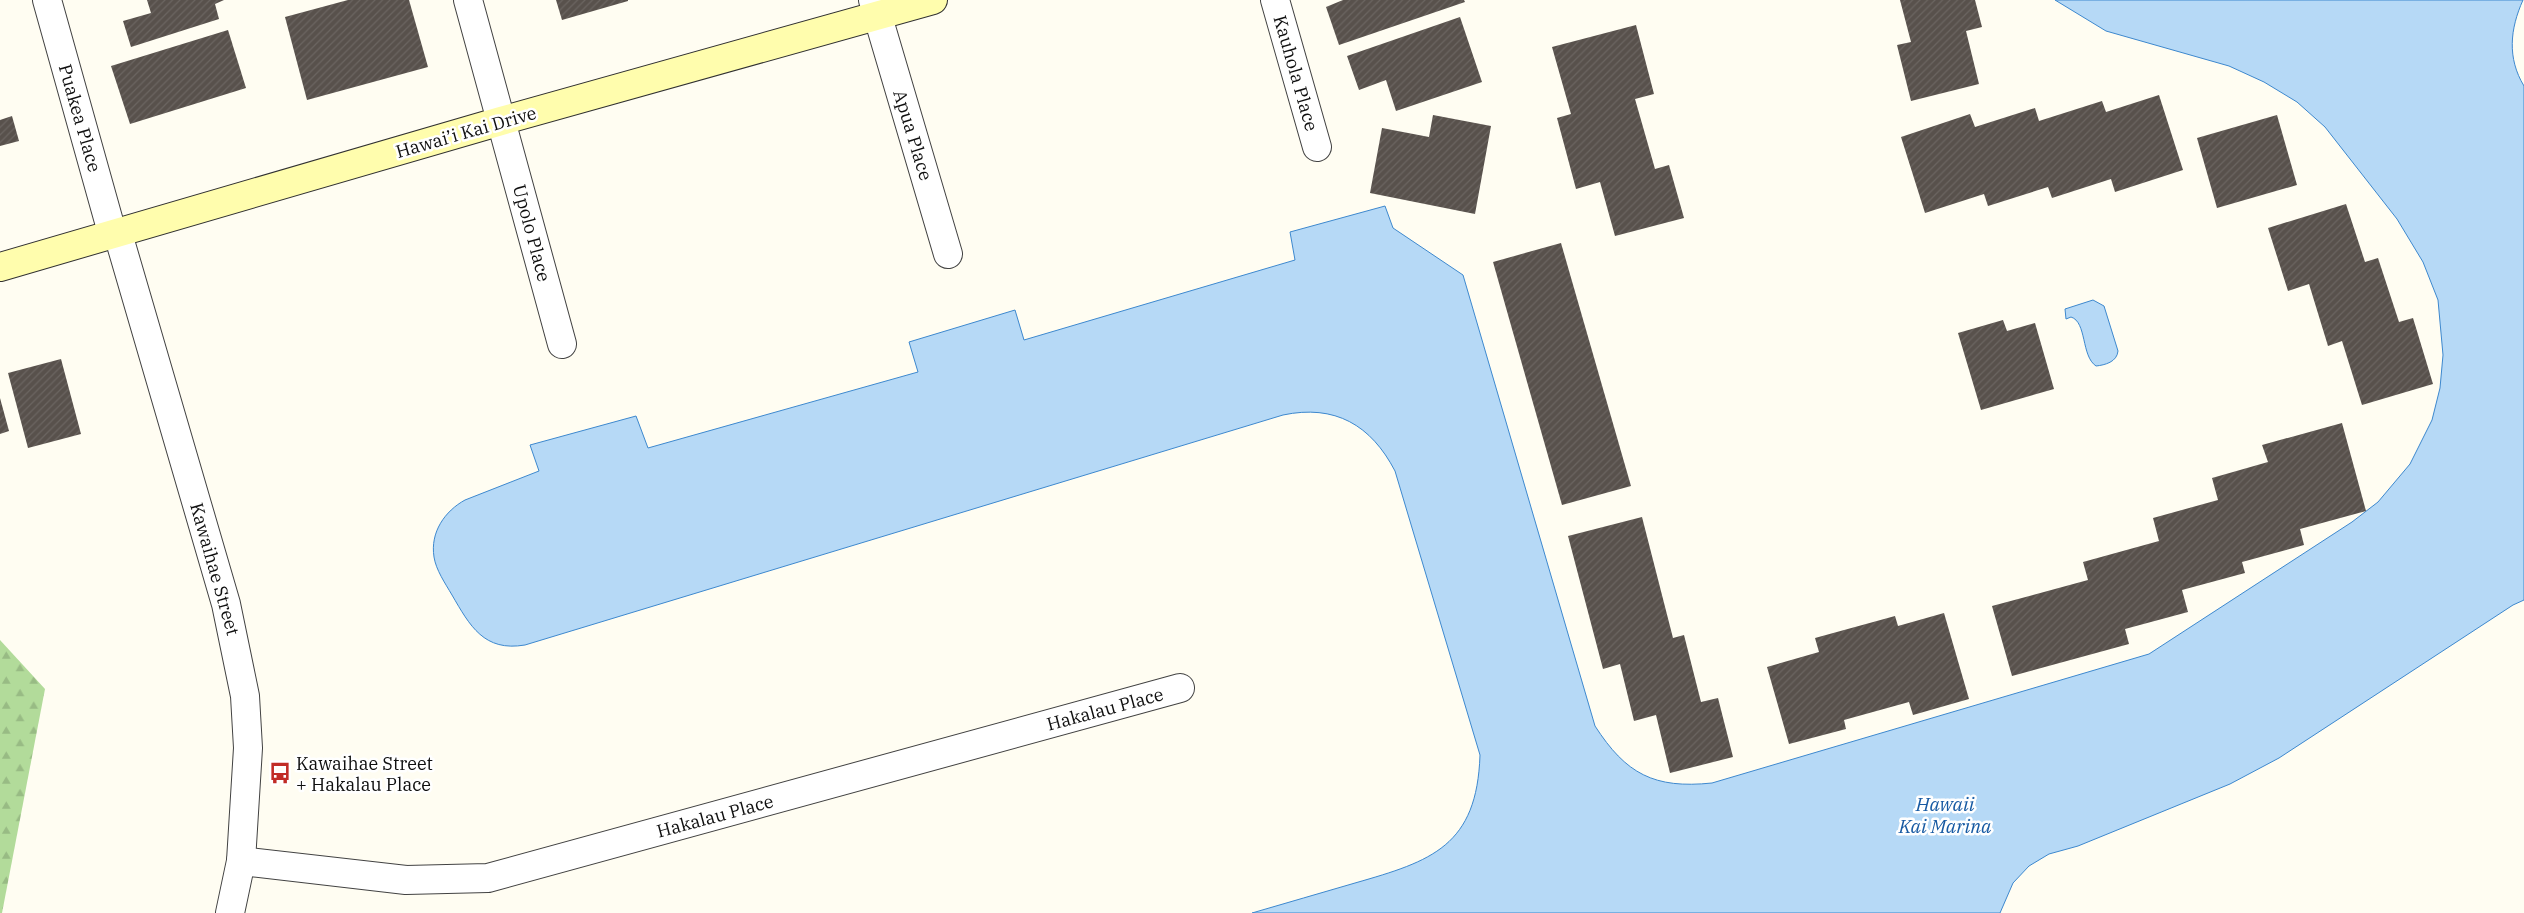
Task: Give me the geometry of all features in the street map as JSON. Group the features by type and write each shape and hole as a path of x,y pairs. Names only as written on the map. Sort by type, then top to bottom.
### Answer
{"main road":[{"name":"Hawai’i Kai Drive","path":"0,268 501,121 875,8 933,0"}],"street":[{"name":"Puakea Place","path":"47,0 116,235"},
{"name":"Upolo Place","path":"468,0 562,344"},
{"name":"Kauhola Place","path":"1275,0 1317,147"},
{"name":"Apua Place","path":"875,8 948,254"},
{"name":"Kawaihae Street","path":"116,235 234,638 245,696 248,748 241,861 230,913"},
{"name":"Hakalau Place","path":"241,861 406,880 488,878 1180,688"}],"green space":[{"path":"0,640 45,689 2,913 0,913"}],"water":[{"name":"Hawaii Kai Marina","path":"2055,0 2523,0 2515,22 2512,43 2515,65 2524,86 2524,600 2513,605 2279,758 2230,784 2078,846 2049,854 2029,866 2013,883 2000,913 1252,913 1382,875 1407,867 1428,857 1445,845 1459,830 1470,810 1477,786 1480,755 1395,471 1375,441 1363,430 1335,416 1302,412 1283,415 525,645 511,646 499,644 480,634 465,617 437,567 433,548 434,539 445,516 465,500 539,471 530,445 636,416 648,448 918,372 909,342 1015,310 1024,340 1295,260 1290,232 1385,206 1393,228 1463,275 1595,726 1618,756 1643,775 1674,783 1712,783 2149,654 2352,522 2378,502 2410,464 2432,420 2440,388 2443,355 2438,300 2423,262 2397,219 2325,127 2297,102 2264,82 2229,66 2106,31"},
{"path":"2093,300 2104,306 2118,351 2113,360 2107,364 2096,366 2088,355 2080,325 2071,317 2066,319 2065,309"}],"building":[{"path":"147,0 224,0 215,4 219,19 131,47 123,21 151,13"},
{"path":"348,0 409,0 428,67 307,100 285,17"},
{"path":"556,0 628,0 628,1 562,20"},
{"path":"1343,0 1464,0 1465,2 1339,45 1326,7"},
{"path":"1900,0 1975,0 1982,27 1966,31 1979,84 1911,101 1897,45 1911,42"},
{"path":"1460,17 1482,82 1396,111 1386,80 1359,90 1347,56"},
{"path":"1636,25 1654,94 1635,99 1655,169 1669,165 1684,218 1615,236 1600,182 1576,189 1557,118 1571,114 1552,47"},
{"path":"228,30 246,88 130,124 111,66"},
{"path":"2159,95 2183,170 2115,192 2111,179 2052,198 2048,187 1988,206 1984,194 1925,213 1901,137 1970,114 1975,127 2035,108 2039,121 2102,101 2106,112"},
{"path":"1433,115 1491,126 1475,214 1370,193 1382,128 1429,137"},
{"path":"2277,115 2297,185 2217,208 2197,138"},
{"path":"12,116 19,141 0,146 0,120"},
{"path":"2346,204 2365,262 2378,258 2399,322 2413,318 2433,384 2362,405 2342,341 2328,346 2309,284 2288,291 2268,228"},
{"path":"1561,243 1631,486 1562,505 1493,262"},
{"path":"2003,320 2007,331 2035,323 2054,389 1981,410 1958,333"},
{"path":"61,359 81,434 28,448 8,373"},
{"path":"0,398 9,431 0,434"},
{"path":"2342,423 2366,511 2300,529 2304,545 2242,562 2245,573 2182,590 2188,612 2125,629 2129,644 2012,676 1992,606 2088,580 2083,562 2159,541 2153,518 2218,500 2212,478 2268,462 2262,445"},
{"path":"1642,517 1673,638 1684,635 1701,702 1718,698 1733,757 1670,773 1656,715 1634,721 1620,664 1603,669 1568,536"},
{"path":"1944,613 1969,699 1913,715 1909,702 1844,720 1846,729 1789,744 1767,667 1819,652 1815,638 1895,616 1898,626"}],"place":[{"name":"Kawaihae Street + Hakalau Place","path":"280,773"}]}
